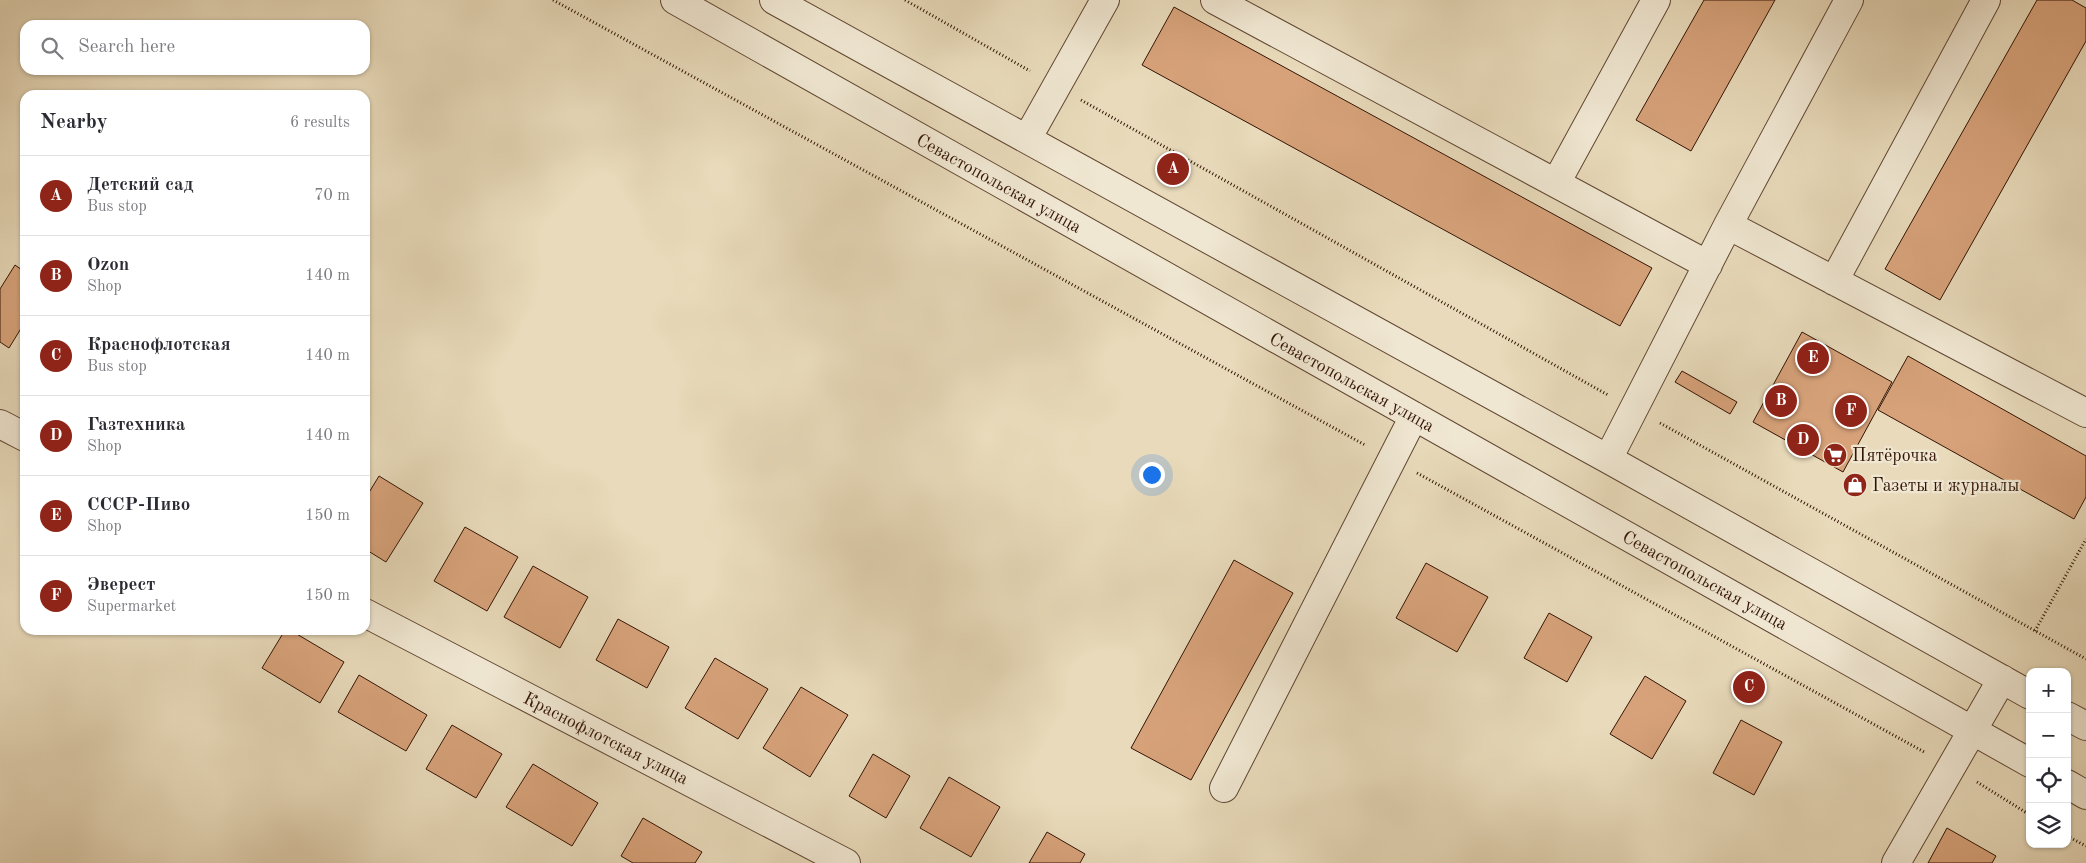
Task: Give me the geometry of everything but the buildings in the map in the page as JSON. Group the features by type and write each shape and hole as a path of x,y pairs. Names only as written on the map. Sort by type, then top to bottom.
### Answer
{"street":[{"name":"Севастопольская улица","path":"674,0 2026,761"},
{"path":"774,0 1608,459 2026,693"},
{"path":"1027,139 1104,0"},
{"path":"1215,0 1708,265"},
{"path":"1556,183 1656,0"},
{"path":"1608,459 1728,225 1849,0"},
{"path":"1834,281 1986,0"},
{"path":"1728,225 2086,413"},
{"path":"1224,788 1414,416"},
{"path":"0,424 20,434"},
{"name":"Краснофлотская улица","path":"370,616 846,863"},
{"path":"1896,863 2002,679"},
{"path":"2071,718 2086,726"},
{"path":"2071,786 2086,794"}],"path":[{"path":"553,0 1366,446"},
{"path":"905,0 1507,340 1634,408 2086,659"},
{"path":"1410,470 1952,767 2026,813"},
{"path":"2035,631 2086,540"},
{"path":"2071,838 2086,846"}],"place":[{"name":"Детский сад","path":"1173,169"},
{"name":"СССР-Пиво","path":"1813,358"},
{"name":"Ozon","path":"1781,401"},
{"name":"Эверест","path":"1851,411"},
{"name":"Газтехника","path":"1803,440"},
{"name":"Пятёрочка","path":"1835,455"},
{"name":"Газеты и журналы","path":"1855,485"},
{"name":"Краснофлотская","path":"1749,687"}]}
